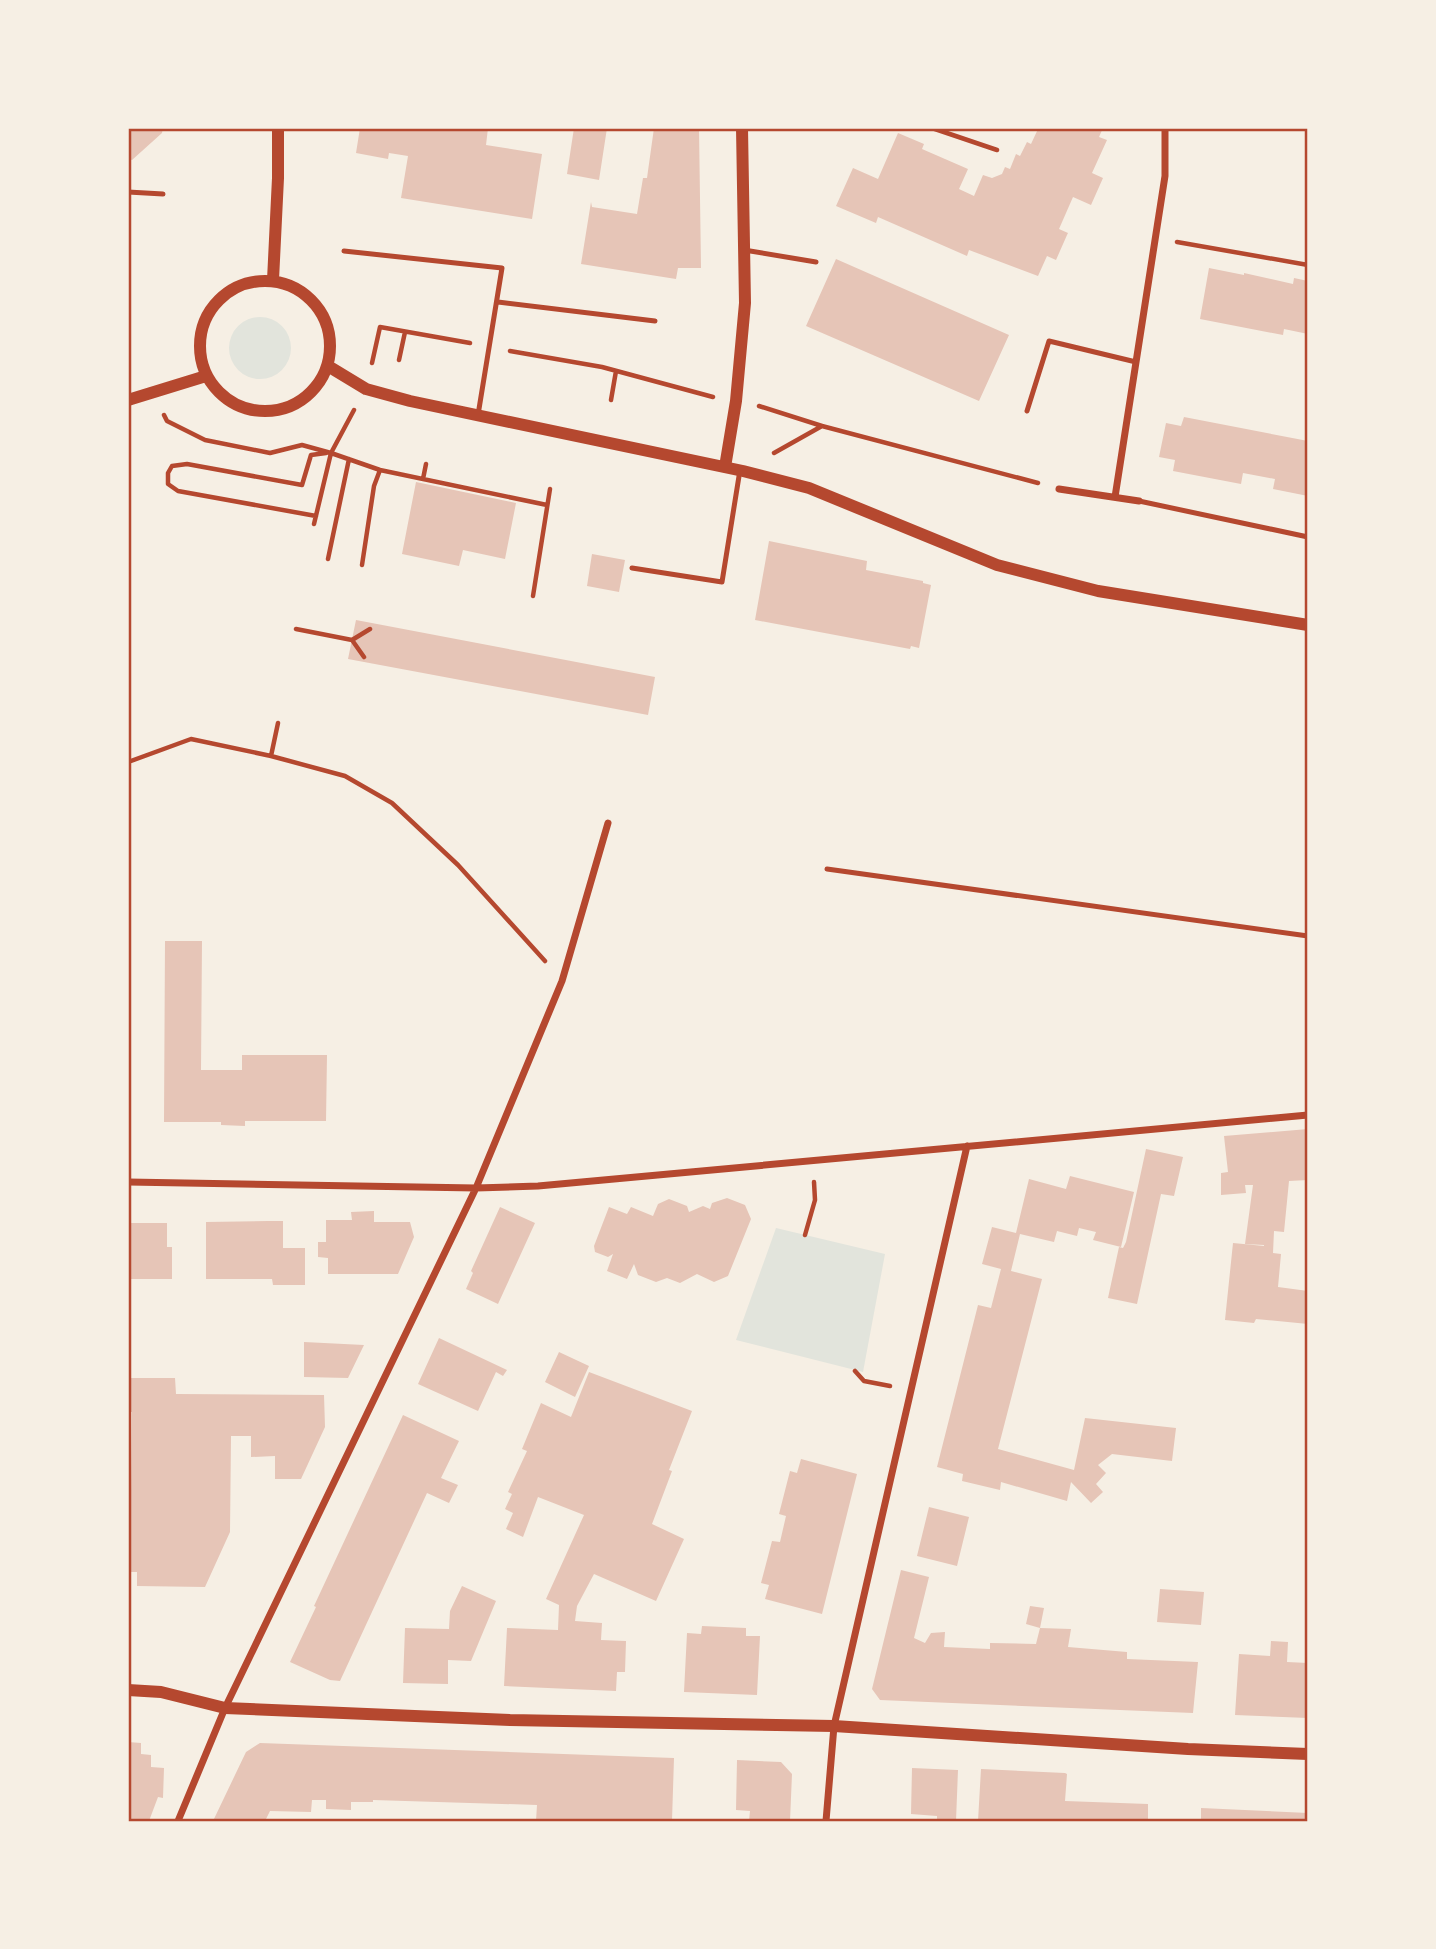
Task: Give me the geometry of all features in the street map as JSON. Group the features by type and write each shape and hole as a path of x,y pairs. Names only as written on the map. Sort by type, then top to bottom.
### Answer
{"street":[{"path":"273,280 278,128"},
{"path":"726,467 736,401 745,303 742,128"},
{"path":"1115,497 1165,176 1165,128"},
{"path":"273,280 300,290 320,310 331,338 328,366 315,389 295,405 270,412 244,409 222,396 206,376 199,353 201,329 211,308 228,291 249,281 273,280"},
{"path":"328,366 366,388 478,417 741,470 809,488 997,565 1098,591 1308,625"},
{"path":"128,400 206,376"},
{"path":"1059,489 1139,501"},
{"path":"178,1821 225,1708 476,1188 562,981 608,823"},
{"path":"128,1182 476,1188 538,1186 1308,1115"},
{"path":"826,1821 834,1726 967,1146"},
{"path":"128,1689 161,1692 225,1708 510,1720 834,1726 1308,1754"}],"lane":[{"path":"128,191 163,194"},
{"path":"744,250 816,262"},
{"path":"344,251 502,268 478,417"},
{"path":"498,302 655,321"},
{"path":"1027,411 1049,341 1136,362"},
{"path":"632,568 722,582 741,470"},
{"path":"1139,501 1308,537"},
{"path":"827,869 1308,936"}],"path":[{"path":"932,128 997,150"},
{"path":"1156,238 1308,265"},
{"path":"314,524 331,453 366,388 380,327 616,371 696,394 770,408 822,426 1059,489"},
{"path":"399,360 405,332"},
{"path":"611,400 616,371"},
{"path":"157,391 167,421 205,440 270,453 302,445 380,470 547,505"},
{"path":"741,470 822,426"},
{"path":"316,516 178,491 169,484 168,473 172,466 187,464 302,485 311,455 331,453"},
{"path":"328,559 349,459"},
{"path":"423,479 426,464"},
{"path":"362,565 374,486 380,470"},
{"path":"533,596 550,489"},
{"path":"296,629 352,640 370,629"},
{"path":"352,640 364,657"},
{"path":"271,756 278,723"},
{"path":"128,762 191,739 271,756 345,776 392,803 458,865 562,981"},
{"path":"805,1235 815,1200 812,1160"},
{"path":"855,1371 864,1381 911,1390"}],"shaded area":[{"path":"260,317 282,326 291,348 282,370 260,379 238,370 229,348 238,326"},
{"path":"776,1228 885,1254 863,1372 736,1340"}],"building":[{"path":"128,128 163,128 162,133 132,160 128,159"},
{"path":"360,128 488,128 486,145 542,154 532,219 401,198 408,156 389,153 388,159 356,153"},
{"path":"574,128 607,128 599,180 567,174"},
{"path":"654,128 699,128 701,268 678,268 676,279 581,264 591,202 592,207 637,214 643,178 647,178"},
{"path":"1044,128 1103,128 1099,137 1107,140 1092,173 1103,178 1091,205 1073,197 1059,229 1068,233 1056,260 1047,256 1038,276 969,250 967,256 878,217 876,223 836,206 853,168 878,179 898,133 924,144 922,149 968,169 959,189 974,196 983,175 992,178 1002,174 1005,167 1010,169 1016,154 1020,156 1027,142 1031,144 1038,129 1042,131"},
{"path":"836,259 1009,335 979,401 806,326"},
{"path":"1209,268 1293,284 1294,278 1308,281 1308,334 1284,329 1283,335 1200,319"},
{"path":"1184,417 1308,441 1308,496 1273,489 1275,479 1243,473 1241,484 1173,471 1175,460 1159,457 1166,423 1181,426"},
{"path":"416,482 516,503 505,559 463,550 459,566 402,554"},
{"path":"769,541 867,561 866,570 931,585 919,648 911,646 910,649 755,620"},
{"path":"592,554 625,560 619,592 587,586"},
{"path":"356,620 655,677 648,715 348,659"},
{"path":"165,941 202,941 201,1070 242,1070 242,1055 327,1055 326,1121 245,1121 245,1126 221,1125 221,1122 164,1122"},
{"path":"1308,1129 1308,1180 1289,1181 1284,1232 1274,1231 1273,1253 1281,1254 1278,1287 1308,1291 1308,1324 1256,1319 1254,1323 1225,1320 1233,1243 1264,1246 1264,1245 1245,1244 1253,1185 1245,1185 1246,1193 1221,1195 1221,1173 1228,1172 1224,1136"},
{"path":"1146,1149 1183,1157 1174,1196 1161,1194 1137,1304 1108,1298 1119,1247 1123,1248 1126,1242"},
{"path":"1070,1176 1134,1192 1121,1247 1093,1240 1096,1232 1079,1228 1077,1236 1057,1231 1054,1242 1020,1234 1011,1271 1042,1279 998,1449 1074,1470 1085,1418 1176,1428 1172,1461 1112,1454 1098,1465 1106,1473 1096,1484 1103,1492 1091,1503 1071,1482 1067,1501 1001,1482 1000,1490 962,1481 963,1474 937,1467 978,1305 991,1308 1001,1269 982,1264 992,1227 1016,1233 1029,1179 1066,1189"},
{"path":"727,1198 745,1205 751,1219 728,1276 714,1282 697,1274 680,1283 667,1278 656,1282 638,1275 634,1264 627,1279 607,1271 613,1254 608,1257 595,1252 594,1246 609,1207 627,1214 631,1207 653,1216 658,1204 669,1199 687,1206 689,1212 703,1206 710,1209 712,1203"},
{"path":"500,1207 535,1223 498,1304 466,1289 473,1273 471,1271"},
{"path":"374,1211 374,1222 410,1222 414,1237 398,1274 328,1274 328,1258 318,1257 318,1242 326,1242 326,1220 352,1220 351,1212"},
{"path":"283,1221 283,1248 305,1248 305,1285 273,1285 272,1279 206,1279 206,1222"},
{"path":"128,1223 167,1223 167,1247 172,1247 172,1279 128,1279"},
{"path":"439,1338 507,1370 503,1376 496,1372 478,1411 418,1384"},
{"path":"304,1342 364,1345 348,1378 304,1377"},
{"path":"559,1352 589,1366 575,1397 545,1382"},
{"path":"589,1372 692,1411 652,1524 684,1539 656,1601 594,1574 577,1606 575,1621 602,1623 601,1640 626,1641 625,1672 617,1672 616,1691 504,1686 507,1628 558,1630 559,1605 546,1599 584,1515 538,1497 523,1537 506,1529 513,1513 505,1509 512,1494 508,1492 527,1451 522,1449 541,1403 571,1417"},
{"path":"128,1378 175,1378 176,1394 324,1395 325,1427 301,1479 275,1479 275,1456 251,1457 251,1436 231,1436 230,1532 205,1587 137,1586 137,1572 130,1572 132,1412 128,1412"},
{"path":"403,1415 459,1441 441,1478 458,1485 449,1503 427,1493 340,1681 330,1680 290,1662"},
{"path":"801,1459 857,1474 822,1614 765,1599 769,1585 761,1583 772,1541 780,1542 786,1516 779,1514 790,1471 797,1473"},
{"path":"929,1507 969,1517 957,1566 917,1556"},
{"path":"901,1570 929,1577 914,1638 925,1643 931,1633 945,1632 944,1647 990,1649 990,1643 1036,1644 1040,1628 1071,1629 1068,1647 1127,1652 1127,1659 1198,1662 1193,1713 880,1700 872,1689"},
{"path":"462,1586 496,1601 471,1661 448,1660 448,1684 403,1683 405,1628 449,1629 450,1611"},
{"path":"1160,1589 1204,1592 1201,1625 1157,1622"},
{"path":"1030,1606 1044,1608 1040,1628 1026,1624"},
{"path":"702,1626 746,1628 746,1636 760,1636 757,1695 684,1692 687,1633 701,1634"},
{"path":"1271,1641 1288,1642 1287,1662 1308,1663 1308,1718 1235,1715 1239,1654 1270,1656"},
{"path":"128,1742 141,1743 141,1754 151,1755 151,1767 164,1768 163,1798 158,1797 149,1821 128,1821"},
{"path":"260,1743 674,1758 672,1821 536,1821 537,1805 373,1800 351,1802 351,1810 326,1809 326,1800 312,1800 311,1812 270,1811 265,1821 213,1821 246,1752"},
{"path":"737,1760 781,1762 792,1774 790,1821 749,1821 750,1811 736,1810"},
{"path":"912,1768 958,1770 956,1821 937,1821 937,1816 911,1814"},
{"path":"981,1769 1065,1773 1065,1801 1148,1804 1148,1821 978,1821"},
{"path":"1201,1808 1308,1813 1308,1821 1201,1821"}]}
